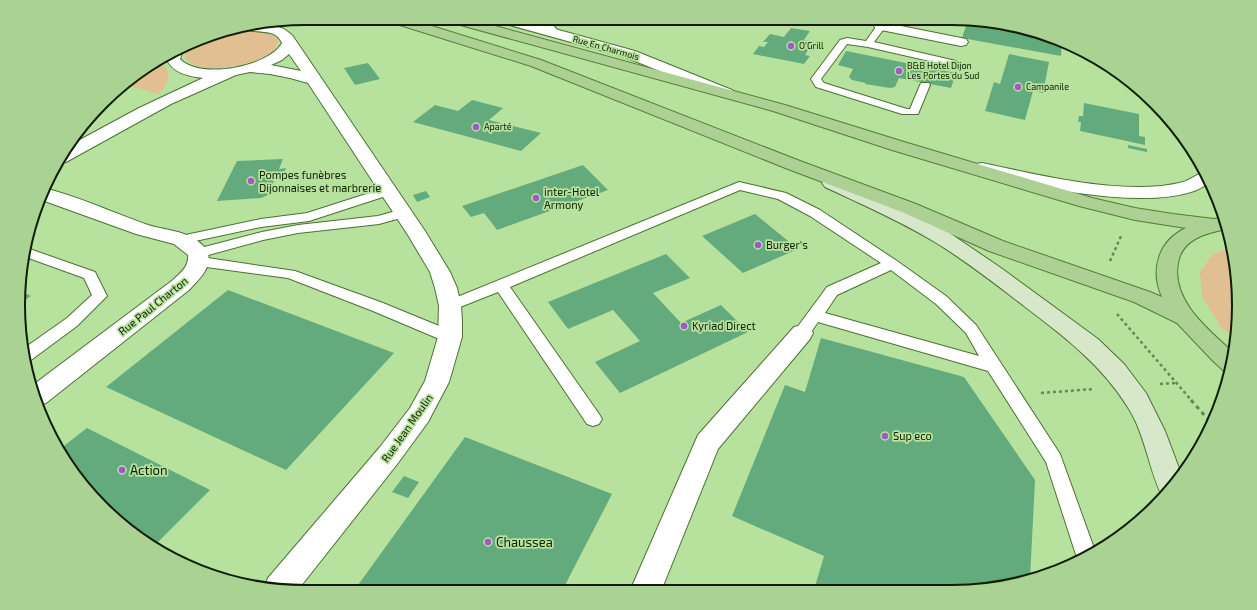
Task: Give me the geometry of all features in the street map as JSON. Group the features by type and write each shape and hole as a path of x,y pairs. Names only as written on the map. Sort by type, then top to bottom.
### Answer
{"main road":[{"path":"415,25 536,63 794,165 909,208 996,246 1142,297 1184,316"},
{"path":"476,25 731,95 1086,202 1128,212 1173,220 1219,224"},
{"path":"794,165 928,230 984,266 1088,343 1111,366 1138,401 1150,427 1170,481"},
{"path":"1220,224 1189,233 1173,247 1166,266 1169,289 1184,316 1204,340 1227,360"}],"street":[{"name":"Rue En Charmois","path":"524,25 630,54 731,95"},
{"path":"892,25 961,42"},
{"name":"Rue Jean Moulin","path":"265,28 281,31 288,36 289,43 403,213 440,272 446,288 450,306 450,337 437,382 419,415 389,455 284,584"},
{"path":"165,100 174,88 175,60 196,73 213,74 232,72 249,68 277,57 286,50 289,43"},
{"path":"249,68 272,69 293,73 314,80"},
{"path":"70,152 165,100 232,72"},
{"path":"956,164 1041,180 1110,190 1140,192 1170,191 1192,186 1203,181"},
{"path":"47,195 142,230 181,240 191,246 199,257"},
{"name":"Rue Paul Charton","path":"40,394 181,285 194,272 199,257"},
{"path":"648,585 707,443 808,324"}],"lane":[{"path":"548,25 556,34"},
{"path":"868,44 878,25"},
{"path":"925,85 914,112 906,112 820,85 816,79 843,42 847,40 956,64"},
{"path":"450,306 738,186 782,196 816,213 892,264 941,300 971,328 1054,460 1084,551"},
{"path":"181,240 261,223 310,217 388,191"},
{"path":"199,257 262,236 298,229 379,220 403,213"},
{"path":"29,353 72,322 100,296 90,275 30,253"},
{"path":"199,257 290,274 378,307 450,337"},
{"path":"892,264 832,291 808,324 994,366"},
{"path":"501,285 593,419"}],"shaded area":[{"path":"250,30 269,33 278,39 276,47 270,54 261,59 238,66 207,68 197,66 187,61 185,55 188,51 198,46"},
{"path":"162,65 168,73 168,77 165,86 158,94 131,86 149,72"},
{"path":"1227,249 1230,268 1232,305 1230,335 1221,327 1202,297 1200,272 1213,254"}],"building":[{"path":"966,26 1007,30 1062,47 1061,56 962,38"},
{"name":"O'Grill","path":"791,28 810,31 804,40 819,43 814,51 808,50 805,55 810,56 804,64 753,54 759,46 764,47 768,42 763,42 770,34 784,37"},
{"name":"B&B Hotel Dijon Les Portes du Sud","path":"846,51 956,73 951,88 899,78 895,87 890,88 865,84 866,83 852,80 849,77 853,69 838,65"},
{"name":"Campanile","path":"1009,54 1049,62 1043,93 1033,91 1025,120 985,111 994,82 1000,84"},
{"path":"368,63 380,79 355,85 344,68"},
{"name":"Aparté","path":"472,100 503,108 489,120 541,133 521,151 413,122 435,105 458,111"},
{"name":"Campanile","path":"1084,103 1139,114 1139,136 1145,137 1145,145 1080,131 1081,122 1078,122 1079,116 1083,116"},
{"path":"1128,145 1147,149 1147,152 1128,148"},
{"path":"283,159 279,169 286,168 282,178 275,178 268,195 261,198 217,201 237,161"},
{"name":"inter-Hotel Armony","path":"583,165 608,190 497,230 484,213 471,217 462,206"},
{"path":"426,191 430,197 417,202 413,195"},
{"path":"755,214 798,249 743,273 702,236"},
{"name":"Kyriad Direct","path":"666,254 690,278 653,293 681,323 721,305 748,332 620,393 595,362 640,341 613,310 568,329 548,302"},
{"path":"228,290 394,353 286,470 106,387"},
{"path":"26,294 31,296 25,300"},
{"name":"Sup eco","path":"821,338 964,377 1035,480 1030,573 1007,580 989,583 952,585 815,585 824,556 732,516 785,385 805,392"},
{"name":"Action","path":"87,428 210,490 157,543 120,516 94,490 72,461 64,446"},
{"name":"Chaussea","path":"465,437 612,494 565,585 358,585"},
{"path":"404,476 419,482 408,498 392,492"}],"place":[{"name":"O'Grill","path":"791,46"},
{"name":"B&B Hotel Dijon Les Portes du Sud","path":"899,71"},
{"name":"Campanile","path":"1018,87"},
{"name":"Aparté","path":"476,127"},
{"name":"Pompes funèbres Dijonnaises et marbrerie","path":"251,181"},
{"name":"inter-Hotel Armony","path":"536,198"},
{"name":"Burger's","path":"758,245"},
{"name":"Kyriad Direct","path":"684,326"},
{"name":"Sup eco","path":"885,436"},
{"name":"Action","path":"122,470"},
{"name":"Chaussea","path":"488,542"}]}
